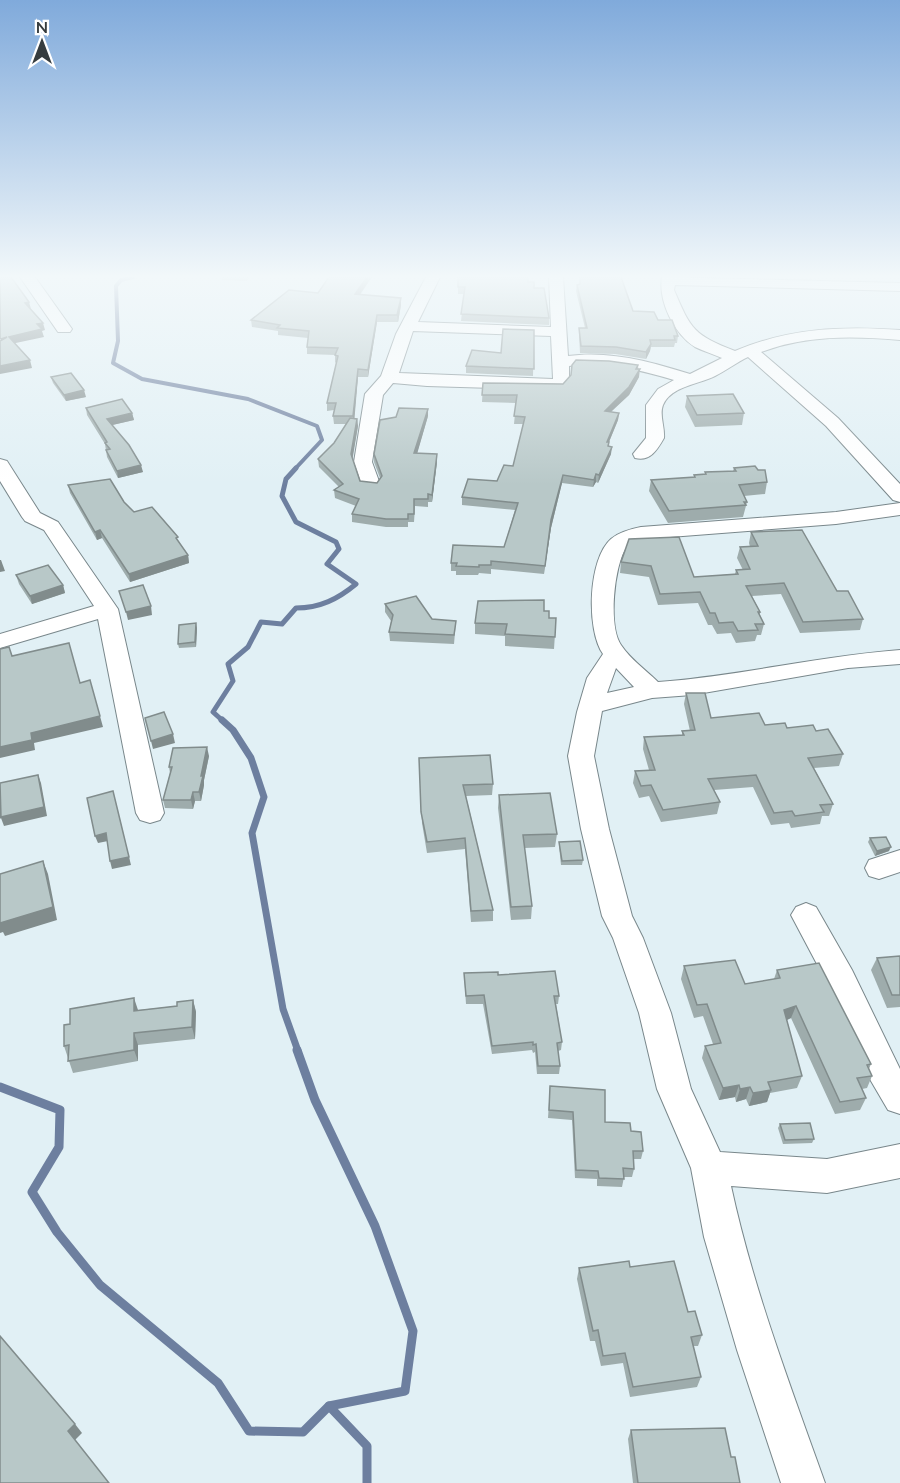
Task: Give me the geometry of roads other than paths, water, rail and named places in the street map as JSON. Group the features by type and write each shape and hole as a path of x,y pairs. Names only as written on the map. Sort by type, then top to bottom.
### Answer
{"street":[{"path":"370,484 363,462 374,394 389,377 400,346"},
{"path":"389,377 439,382 556,385 561,381 559,346"},
{"path":"713,346 743,354 832,422 900,496"},
{"path":"642,454 654,445 657,437 654,408 659,397 689,379 707,374 743,354 768,346"},
{"path":"559,356 645,368 689,379"},
{"path":"0,465 32,517 51,526 108,609 150,813"},
{"path":"652,690 615,654 606,641 603,603 610,559 616,546 628,538 657,531 734,528 900,509"},
{"path":"0,641 108,609"},
{"path":"615,654 599,678 593,705 589,712 581,756 608,885 616,916 628,938 656,1013 674,1089 709,1168 723,1237 757,1350 803,1483"},
{"path":"593,705 652,690 692,687 848,661 900,657"},
{"path":"806,915 841,979 882,1071 900,1099"},
{"path":"709,1168 827,1176 900,1161"}],"waterway":[{"path":"117,346 113,363 142,379 248,399 317,426 322,440 294,470"},
{"path":"223,721 213,712 233,681 228,664 248,647 261,622 282,624 296,608 328,602 356,584 327,564 339,549 336,542 296,522 282,496 286,479 296,468"},
{"path":"222,720 233,730 251,758 264,797 252,833 283,1009 298,1051"},
{"path":"297,1050 315,1100 375,1226 413,1331 405,1391 329,1406"},
{"path":"0,1087 60,1110 59,1147 32,1192 57,1232 100,1285 218,1383 249,1431 303,1432 329,1406"},
{"path":"329,1406 367,1446 367,1483"}]}
